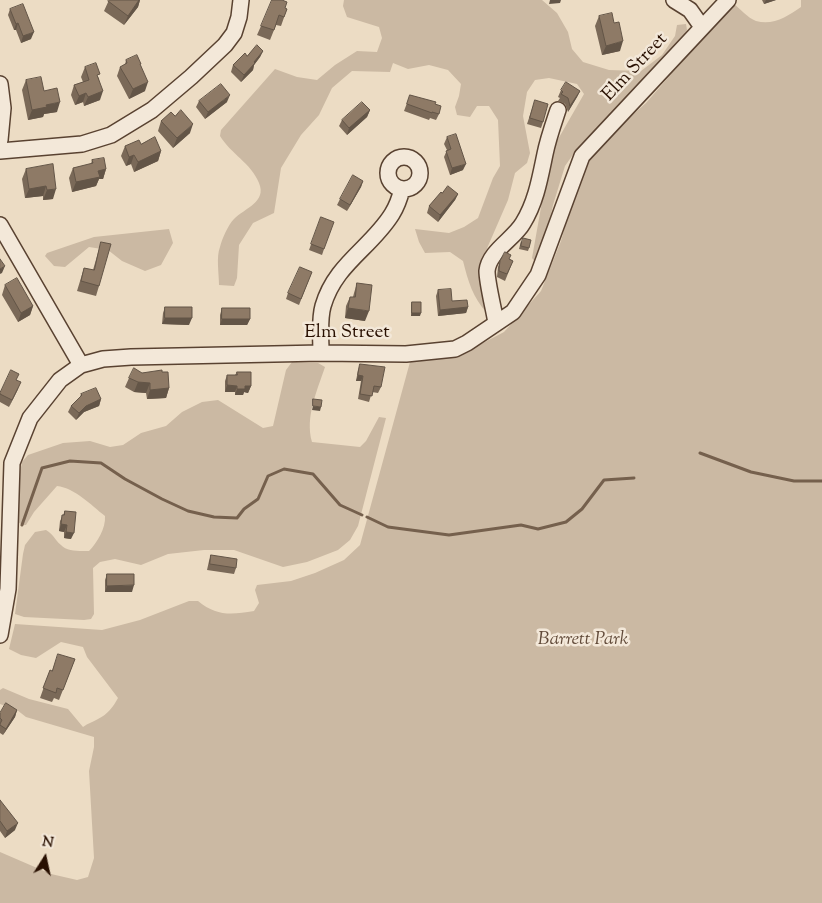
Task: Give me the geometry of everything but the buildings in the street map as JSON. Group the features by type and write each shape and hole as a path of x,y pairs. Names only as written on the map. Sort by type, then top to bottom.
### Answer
{"street":[{"path":"0,151 82,144 111,135 152,110 225,45 234,33 242,0"},
{"path":"674,0 690,10 702,27"},
{"name":"Elm Street","path":"0,635 8,589 12,463 30,418 60,380 82,365 103,359 321,353 406,354 455,349 468,343 513,312 538,275 582,156 702,27 720,3"},
{"path":"0,84 3,108 0,140"},
{"path":"496,324 487,270 494,255 518,229 530,210 536,196 545,152 558,110"},
{"path":"321,353 322,308 332,284 348,262 389,219 398,203 402,189"},
{"path":"0,225 82,365"}],"green space":[{"path":"344,0 542,0 557,13 568,32 572,49 583,62 609,70 641,71 662,55 675,36 677,25 686,24 687,30 678,45 579,146 565,166 553,205 546,238 536,263 532,258 548,168 557,141 584,94 577,84 549,78 535,80 527,92 523,116 530,153 527,163 515,173 508,200 485,253 484,276 487,313 472,289 463,261 450,252 425,253 415,229 449,233 464,227 478,218 493,178 500,166 498,120 489,106 477,106 470,117 457,115 455,107 461,84 448,70 429,65 408,69 393,63 390,72 352,71 332,88 319,115 301,135 281,168 274,213 253,223 239,245 237,278 234,286 219,285 218,255 224,236 234,219 258,200 261,190 251,170 220,136 221,130 275,69 297,77 317,80 335,65 357,51 377,52 382,38 379,27 347,17 343,6"},
{"name":"Barrett Park","path":"801,0 822,0 822,903 0,903 0,852 51,874 77,880 88,877 94,858 89,771 94,737 26,717 17,710 0,704 0,690 3,688 29,699 68,709 83,727 105,715 118,698 87,657 83,647 61,642 36,658 21,655 9,649 15,624 102,630 140,620 189,601 198,601 211,609 224,613 254,611 259,603 255,590 257,585 291,581 344,560 360,545 410,362 456,357 504,332 541,291 561,241 574,194 593,150 646,103 733,3 753,20 768,22 786,17 801,7"},
{"path":"169,229 173,243 161,265 145,271 122,261 108,250 89,247 65,267 54,266 45,256 47,253 94,237"},
{"path":"292,362 318,363 325,367 311,414 310,433 312,442 360,447 366,441 379,417 386,418 358,526 350,540 338,550 307,562 283,567 234,550 204,550 168,554 141,565 115,559 100,562 93,568 94,614 91,619 24,617 15,614 25,545 35,532 46,530 67,549 89,551 100,535 105,521 105,516 82,498 64,487 57,486 34,512 26,525 22,525 17,521 17,488 22,462 28,455 63,443 90,441 110,447 123,445 141,433 166,426 182,412 202,402 218,400 263,428 273,426 286,370"}],"waterway":[{"path":"700,453 751,472 794,481 822,481"},
{"path":"22,525 42,468 70,461 101,463 125,479 162,499 188,511 214,517 237,518 244,509 258,499 268,476 284,469 313,474 340,505 362,515"},
{"path":"367,517 388,527 449,535 521,525 538,529 566,522 582,509 604,480 634,478"}]}
